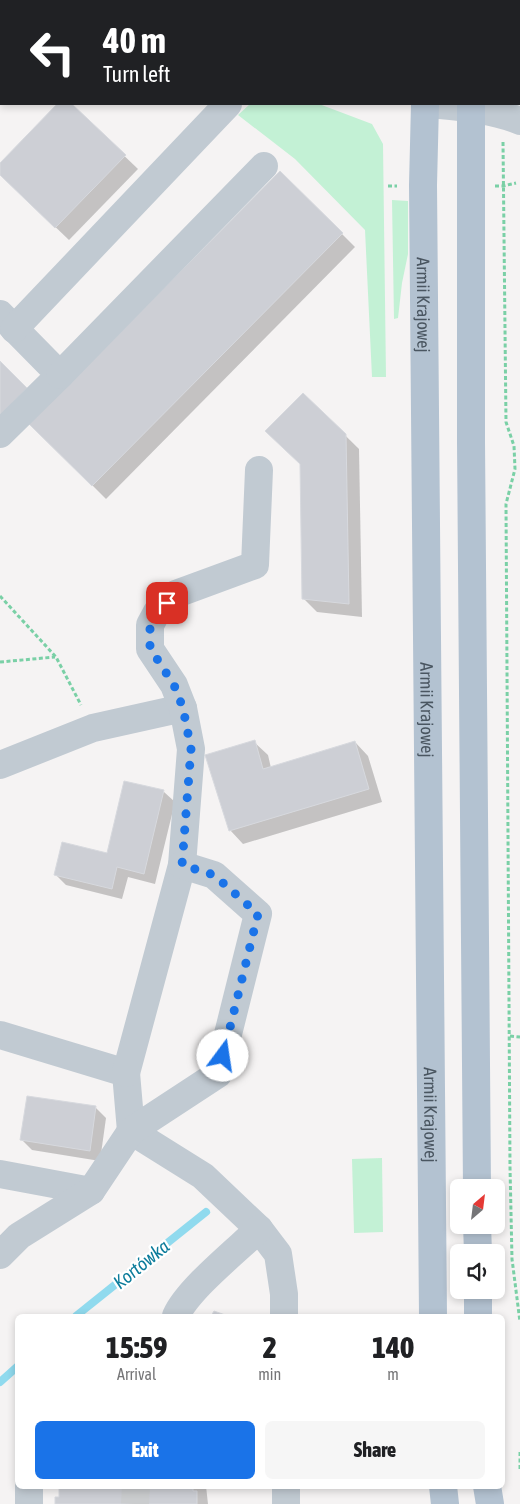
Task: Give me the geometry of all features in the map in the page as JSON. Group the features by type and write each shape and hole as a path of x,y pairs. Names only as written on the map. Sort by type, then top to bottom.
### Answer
{"main road":[{"name":"Armii Krajowej","path":"427,105 423,195 433,1314"},
{"path":"471,106 471,452 477,1179"},
{"path":"478,1299 478,1314"},
{"path":"444,1489 444,1504"},
{"path":"488,1489 490,1504"}],"street":[{"path":"449,105 471,106 512,118"},
{"path":"60,375 7,322 215,108"},
{"path":"0,434 264,166"},
{"path":"131,1131 126,1073 182,865 191,749 183,708 174,685 150,648 150,625 157,612 176,594 255,565 259,470"},
{"path":"0,765 93,728 183,708"},
{"path":"0,1255 18,1236 92,1191 131,1131 218,1074 258,914 214,875 182,865"},
{"path":"0,1035 126,1073"},
{"path":"131,1131 203,1176 260,1229 278,1254 284,1294 284,1314"},
{"path":"0,1174 92,1191"},
{"path":"177,1314 179,1308 205,1280 260,1229"},
{"path":"29,1489 29,1504"},
{"path":"286,1489 286,1504"}],"path":[{"path":"512,118 503,186 506,422 514,446 516,468 506,504 510,1167 512,1259 520,1322"},
{"path":"490,186 516,184"},
{"path":"0,596 56,657 93,728"},
{"path":"0,662 56,657"},
{"path":"510,1036 520,1037"},
{"path":"520,1452 520,1470"}],"green space":[{"path":"249,105 322,105 372,124 383,144 386,377 372,377 365,230 295,159 238,115"},
{"path":"392,200 408,201 408,254 398,318 394,319"},
{"path":"382,1158 383,1232 354,1233 352,1159"}],"building":[{"path":"56,105 73,105 126,155 55,228 0,175 0,163"},
{"path":"280,171 343,233 92,486 29,424"},
{"path":"0,361 27,388 0,416"},
{"path":"303,393 346,434 349,604 302,599 300,464 265,431"},
{"path":"255,740 263,769 355,741 369,789 229,831 205,755"},
{"path":"124,781 164,790 144,874 117,867 112,889 54,875 62,842 107,853"},
{"path":"27,1096 96,1106 90,1151 20,1140"},
{"path":"59,1489 193,1489 193,1491 197,1491 197,1504 55,1504 55,1497 59,1497"}],"waterway":[{"name":"Kortówka","path":"78,1314 206,1212"},
{"name":"Kortówka","path":"0,1382 15,1369"}],"tunnel":[{"path":"135,1504 136,1489"}],"route":[{"path":"167,603 157,612 150,625 150,648 174,685 183,708 191,749 182,865 214,875 258,914 223,1056"}]}
